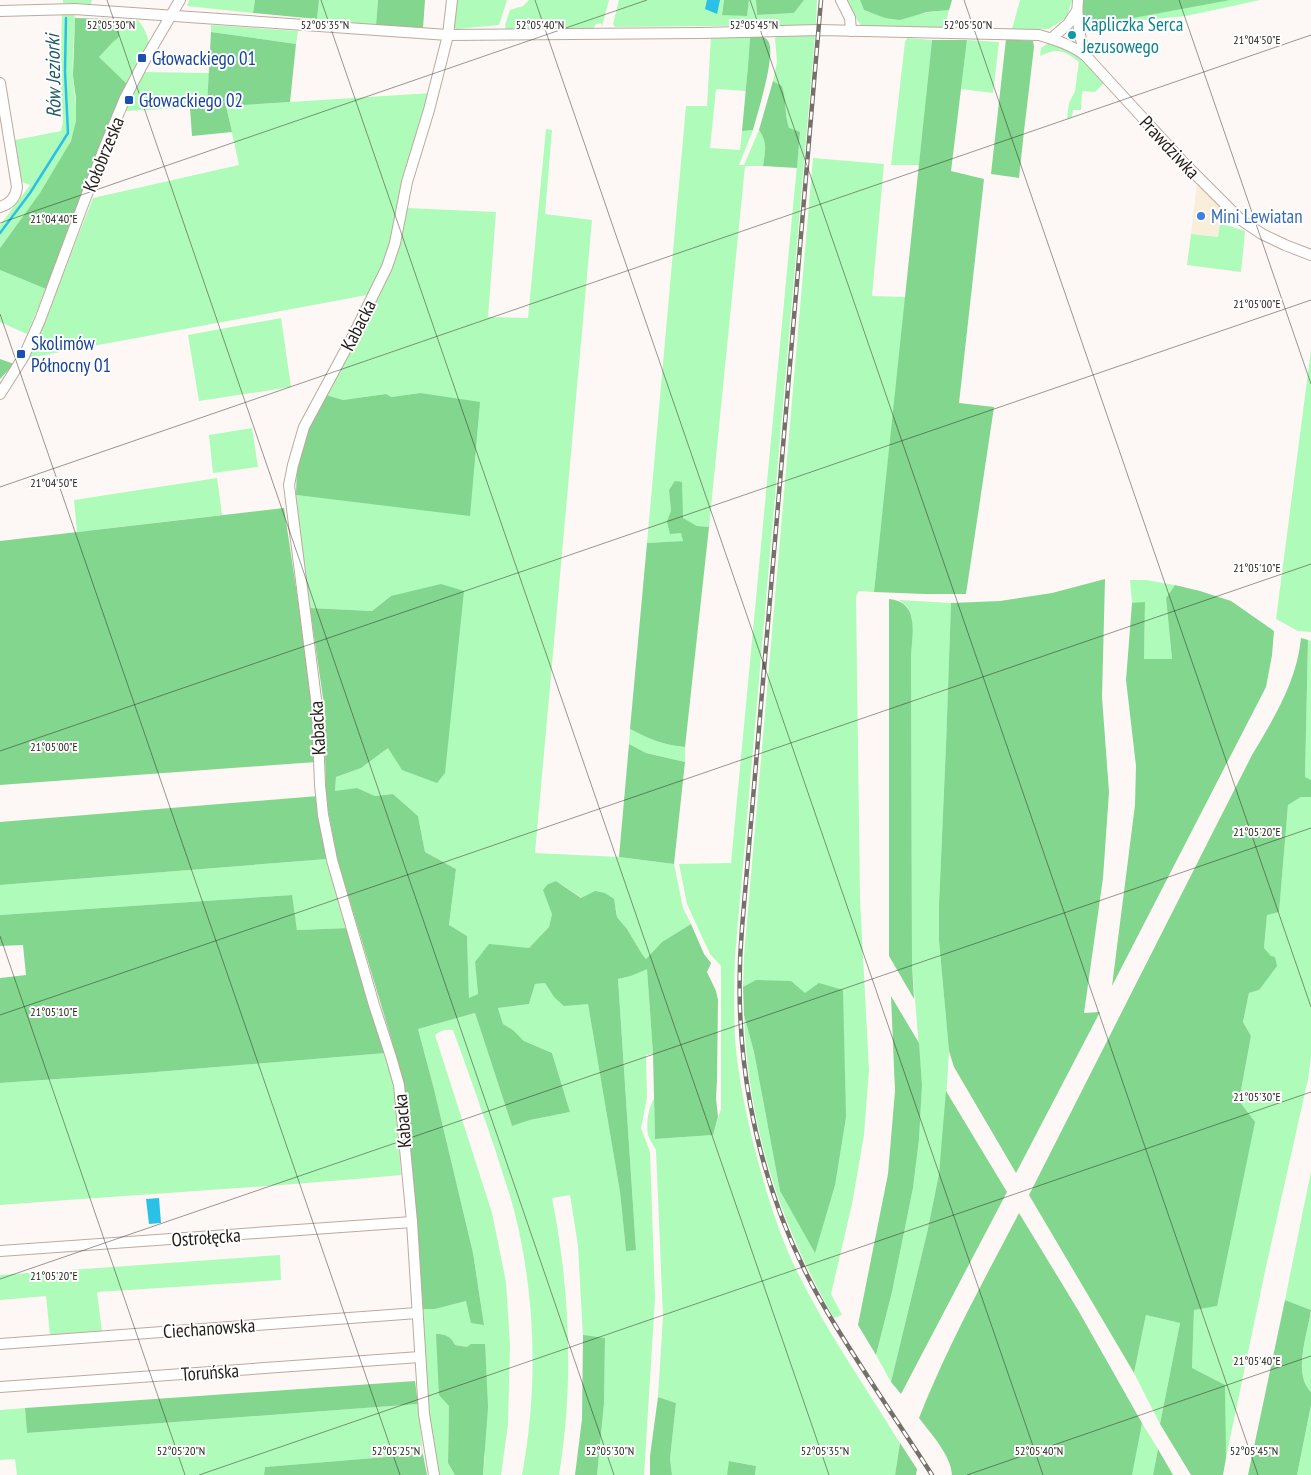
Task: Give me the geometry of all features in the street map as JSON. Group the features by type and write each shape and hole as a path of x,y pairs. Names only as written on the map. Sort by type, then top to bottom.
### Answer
{"street":[{"name":"Kołobrzeska","path":"0,394 24,356 40,320 103,151 126,98 146,58 180,0"},
{"name":"Kabacka","path":"434,1475 424,1414 412,1222 399,1086 332,860 320,785 317,707 289,485 304,427 354,334 387,267 397,235 407,182 429,110 448,35 452,0"},
{"path":"841,0 850,18 851,31"},
{"name":"Prawdziwka","path":"1078,0 1076,12 1082,46 1086,56 1185,164 1241,220 1262,234 1311,255"},
{"path":"0,11 75,9 448,35 851,31 1039,35 1070,45 1086,56"},
{"path":"1052,38 1068,24 1076,12"},
{"path":"0,83 16,187 16,192 11,201 0,207"},
{"name":"Ostrołęcka","path":"0,1251 412,1222"},
{"name":"Ciechanowska","path":"0,1344 417,1313"},
{"name":"Toruńska","path":"0,1387 420,1357"}],"shaded area":[{"path":"1197,183 1222,209 1218,237 1191,234"}],"green space":[{"path":"63,0 92,0 91,4 63,3"},
{"path":"189,0 255,0 253,13 187,6"},
{"path":"255,0 319,0 317,19 253,13"},
{"path":"319,0 378,0 376,25 317,19"},
{"path":"378,0 425,0 423,28 376,25"},
{"path":"456,0 507,0 499,25 456,29 453,26"},
{"path":"529,0 609,0 602,26 601,23 596,24 593,29 563,28 506,31 505,25 510,10 523,6"},
{"path":"619,0 724,0 722,14 747,16 749,0 756,0 757,15 794,13 804,0 817,0 816,25 615,27 613,24"},
{"path":"724,0 749,0 747,16 722,15"},
{"path":"756,0 804,0 794,13 757,15"},
{"path":"844,0 860,0 864,10 883,15 918,14 949,10 944,29 862,27"},
{"path":"860,0 952,0 949,10 927,12 900,20 885,18 864,10"},
{"path":"1020,0 1072,0 1067,17 1049,29 1012,29"},
{"path":"1082,0 1260,0 1186,16 1081,26"},
{"path":"1082,0 1230,0 1133,18 1081,21"},
{"path":"62,14 74,14 75,18 73,81 76,121 66,152 56,169 0,248 0,225 30,185 22,182 15,140 61,131 63,122 60,78"},
{"path":"75,18 115,19 119,26 119,37 99,57 127,84 46,289 0,270 0,248 40,193 71,141 76,121 73,76"},
{"path":"115,19 138,20 145,31 149,43 127,84 99,57 119,37 119,26"},
{"path":"211,25 298,31 296,44 211,32"},
{"path":"211,32 296,44 290,102 226,106 232,132 192,136 190,108 207,106"},
{"path":"711,36 750,37 746,91 716,89 710,148 740,150 742,131 753,130 739,165 744,165 759,130 765,143 763,166 745,166 709,527 697,526 682,518 682,482 669,490 671,511 667,521 682,533 683,541 647,543 686,106 707,106"},
{"path":"780,36 815,36 735,956 736,1053 752,1136 767,1192 781,1234 792,1261 816,1308 900,1443 895,1475 755,1475 756,1466 730,1461 727,1475 672,1475 670,1459 676,1403 658,1397 663,1317 656,1150 647,1131 649,1112 654,1099 655,1139 713,1135 721,1109 721,966 710,954 687,904 679,864 731,863 800,133 789,129 782,86 773,81 777,62 775,38"},
{"path":"750,37 767,39 770,47 770,57 753,130 742,131 748,66"},
{"path":"907,38 932,40 919,165 891,165 905,42"},
{"path":"1006,39 1033,41 1034,47 1019,178 991,174"},
{"path":"932,40 967,40 951,171 984,179 959,403 994,407 966,594 874,592"},
{"path":"967,40 999,42 993,93 961,89"},
{"path":"1050,42 1068,49 1105,82 1095,92 1082,91 1081,110 1073,110 1072,117 1067,119 1069,103 1075,91 1079,62 1065,53 1057,51 1040,56 1041,48"},
{"path":"142,72 209,73 207,107 125,111"},
{"path":"773,81 782,86 789,128 800,132 797,168 763,166 765,143 759,130"},
{"path":"432,93 419,126 402,180 391,242 382,266 367,295 28,358 41,331 93,198 239,165 226,106"},
{"path":"546,129 552,130 545,214 592,220 535,853 619,857 674,864 683,908 691,924 662,942 646,959 617,917 616,908 582,898 556,881 548,884 552,914 549,927 529,948 475,962 478,994 469,999 467,936 449,926 456,869 425,852 418,816 393,794 375,796 357,788 335,792 336,777 361,768 388,748 391,596 372,611 310,608 296,495 470,515 420,393 390,397 386,394 343,400 326,395 388,276 402,236 407,208 496,212 488,317 528,318"},
{"path":"813,158 884,164 872,296 906,297 874,592 859,591 856,596 860,899 869,1070 864,1135 852,1204 831,1294 842,1315 834,1318 797,1246 782,1209 760,1134 752,1095 747,1055 744,1015 754,1052 780,1191 815,1252 805,994 743,987 744,956"},
{"path":"1220,223 1245,231 1241,272 1187,265 1191,234 1218,237"},
{"path":"0,270 46,289 27,334 0,322"},
{"path":"281,318 291,387 199,401 188,335"},
{"path":"1311,350 1311,632 1298,631 1276,619"},
{"path":"0,359 14,364 0,379"},
{"path":"420,393 480,402 470,516 296,495 297,462 312,419 326,395 343,400 386,394 391,397"},
{"path":"252,428 258,467 213,473 209,435"},
{"path":"217,478 222,515 77,532 74,500"},
{"path":"675,481 682,482 683,518 697,526 709,527 685,747 656,741 630,729 647,543 683,541 681,533 670,534 667,521 671,511 669,490"},
{"path":"284,508 312,694 316,762 0,785 0,541"},
{"path":"1105,579 1102,697 1109,792 1103,878 1084,1013 1100,1012 1016,1173 954,1067 949,1051 939,941 939,904 951,603 1000,601 1052,593"},
{"path":"1130,580 1146,580 1175,585 1166,598 1172,659 1144,659 1145,603 1132,603"},
{"path":"441,584 464,591 445,773 437,783 402,770 388,748 361,768 336,777 335,791 357,788 375,796 393,794 418,816 425,852 456,869 449,925 467,936 469,998 478,994 475,962 489,944 529,948 549,927 552,914 543,890 548,884 556,881 581,898 595,891 605,893 614,899 617,917 646,959 662,942 691,924 704,954 711,963 707,972 718,1000 716,1098 718,1117 713,1135 655,1139 653,1054 647,969 618,979 636,1250 626,1251 620,1192 588,1004 564,1006 554,997 545,983 535,984 529,1004 498,1008 503,1024 513,1030 524,1041 552,1053 570,1112 530,1120 512,1126 475,1013 418,1029 473,1253 484,1325 471,1323 466,1301 435,1309 423,1309 417,1225 403,1087 391,1038 337,858 326,799 324,705 310,608 372,611 391,596"},
{"path":"1175,585 1231,601 1274,631 1272,655 1266,687 1112,986 1135,805 1136,766 1126,680 1132,603 1145,602 1144,659 1172,659 1166,598"},
{"path":"889,599 899,601 906,606 910,612 913,629 911,656 912,963 914,999 889,956"},
{"path":"899,600 951,603 939,904 939,941 949,1051 939,1174 927,1233 891,1382 876,1355 892,1292 913,1188 919,1140 922,1085 912,963 912,619 908,607"},
{"path":"1301,638 1308,640 1305,777 1311,780 1311,797 1301,797 1288,805 1279,912 1267,915 1264,948 1271,956 1275,957 1277,966 1259,990 1249,993 1243,1022 1251,1036 1239,1101 1255,1122 1217,1306 1194,1310 1192,1368 1225,1385 1226,1458 1223,1475 1191,1475 1160,1424 1180,1323 1146,1315 1134,1373 1029,1195 1252,755 1283,699 1295,669"},
{"path":"1308,640 1311,641 1311,780 1305,778"},
{"path":"630,729 656,741 685,747 685,762 646,753 629,744"},
{"path":"629,744 646,753 685,762 674,864 619,857"},
{"path":"318,796 327,859 0,885 0,822"},
{"path":"1301,797 1311,797 1311,1057 1308,1079 1226,1458 1224,1437 1192,1368 1194,1310 1251,1036 1243,1022 1249,993 1259,990 1271,956 1264,948 1267,915 1279,911 1288,805"},
{"path":"327,859 348,928 297,930 291,895 0,915 0,885"},
{"path":"292,895 297,930 348,928 386,1053 0,1083 0,978 26,975 23,945 0,946 0,915"},
{"path":"647,968 653,1054 646,1055 647,1098 641,1128 650,1152 655,1298 644,1475 597,1475 604,1404 605,1338 583,1337 578,1246 570,1195 552,1198 563,1267 568,1336 567,1406 559,1475 522,1475 531,1410 532,1344 531,1311 522,1246 513,1206 491,1137 453,1030 448,1030 441,1031 435,1035 492,1213 506,1282 510,1346 508,1424 501,1475 483,1475 485,1456 467,1347 455,1345 452,1339 447,1336 436,1334 449,1406 448,1463 455,1475 437,1475 427,1392 423,1309 435,1309 466,1301 484,1325 473,1253 418,1029 475,1013 512,1126 530,1120 570,1112 552,1053 524,1041 513,1030 503,1024 498,1008 529,1004 535,984 545,983 554,997 588,1003 620,1192 626,1250 636,1249 618,979 631,976"},
{"path":"756,980 791,981 805,993 819,983 843,990 846,1117 835,1185 815,1253 780,1191 754,1052 744,1015 743,987"},
{"path":"891,996 919,1043 922,1085 919,1140 913,1188 892,1292 876,1355 858,1325 888,1174 895,1091"},
{"path":"386,1053 395,1088 401,1175 0,1205 0,1083"},
{"path":"946,1091 1007,1192 901,1394 891,1382 927,1233 939,1174"},
{"path":"1311,1171 1311,1310 1285,1300"},
{"path":"1019,1213 1078,1310 1142,1423 1132,1475 952,1475 951,1467 944,1452 919,1418 954,1340"},
{"path":"280,1255 281,1280 97,1292 102,1332 50,1335 46,1296 0,1300 0,1275"},
{"path":"1285,1300 1311,1310 1302,1364 1305,1384 1311,1392 1311,1405 1297,1475 1248,1475"},
{"path":"1311,1312 1311,1392 1303,1375 1302,1365 1304,1342"},
{"path":"1146,1315 1180,1323 1160,1424 1134,1373"},
{"path":"436,1334 447,1336 452,1339 455,1345 467,1347 471,1344 485,1344 488,1407 483,1475 455,1475 448,1463 449,1406 439,1395"},
{"path":"583,1335 605,1338 604,1404 597,1475 575,1475 582,1419"},
{"path":"415,1381 418,1404 27,1433 25,1408"},
{"path":"658,1397 676,1403 670,1459 672,1475 650,1475 650,1456"},
{"path":"418,1404 423,1454 265,1467 264,1475 17,1475 15,1459 0,1460 0,1410 25,1408 27,1433"},
{"path":"1311,1405 1311,1475 1297,1475"},
{"path":"1142,1423 1158,1449 1153,1475 1130,1475"},
{"path":"900,1443 917,1469 916,1475 895,1475"},
{"path":"1158,1449 1173,1475 1153,1475"},
{"path":"423,1454 427,1475 264,1475 265,1467"},
{"path":"729,1461 756,1466 755,1475 727,1475"}],"water":[{"path":"707,0 720,0 717,14 705,9"},
{"path":"159,1198 161,1223 149,1224 146,1199"}],"waterway":[{"name":"Rów Jeziorki","path":"0,233 30,193 68,133 65,71 66,18"}],"railway":[{"path":"821,0 742,928 740,1017 750,1105 772,1191 788,1232 806,1273 828,1313 932,1475"}],"place":[{"name":"Kapliczka Serca Jezusowego","path":"1072,35"},
{"name":"Głowackiego 01","path":"142,58"},
{"name":"Głowackiego 02","path":"129,100"},
{"name":"Mini Lewiatan","path":"1201,216"},
{"name":"Skolimów Północny 01","path":"21,354"}]}
